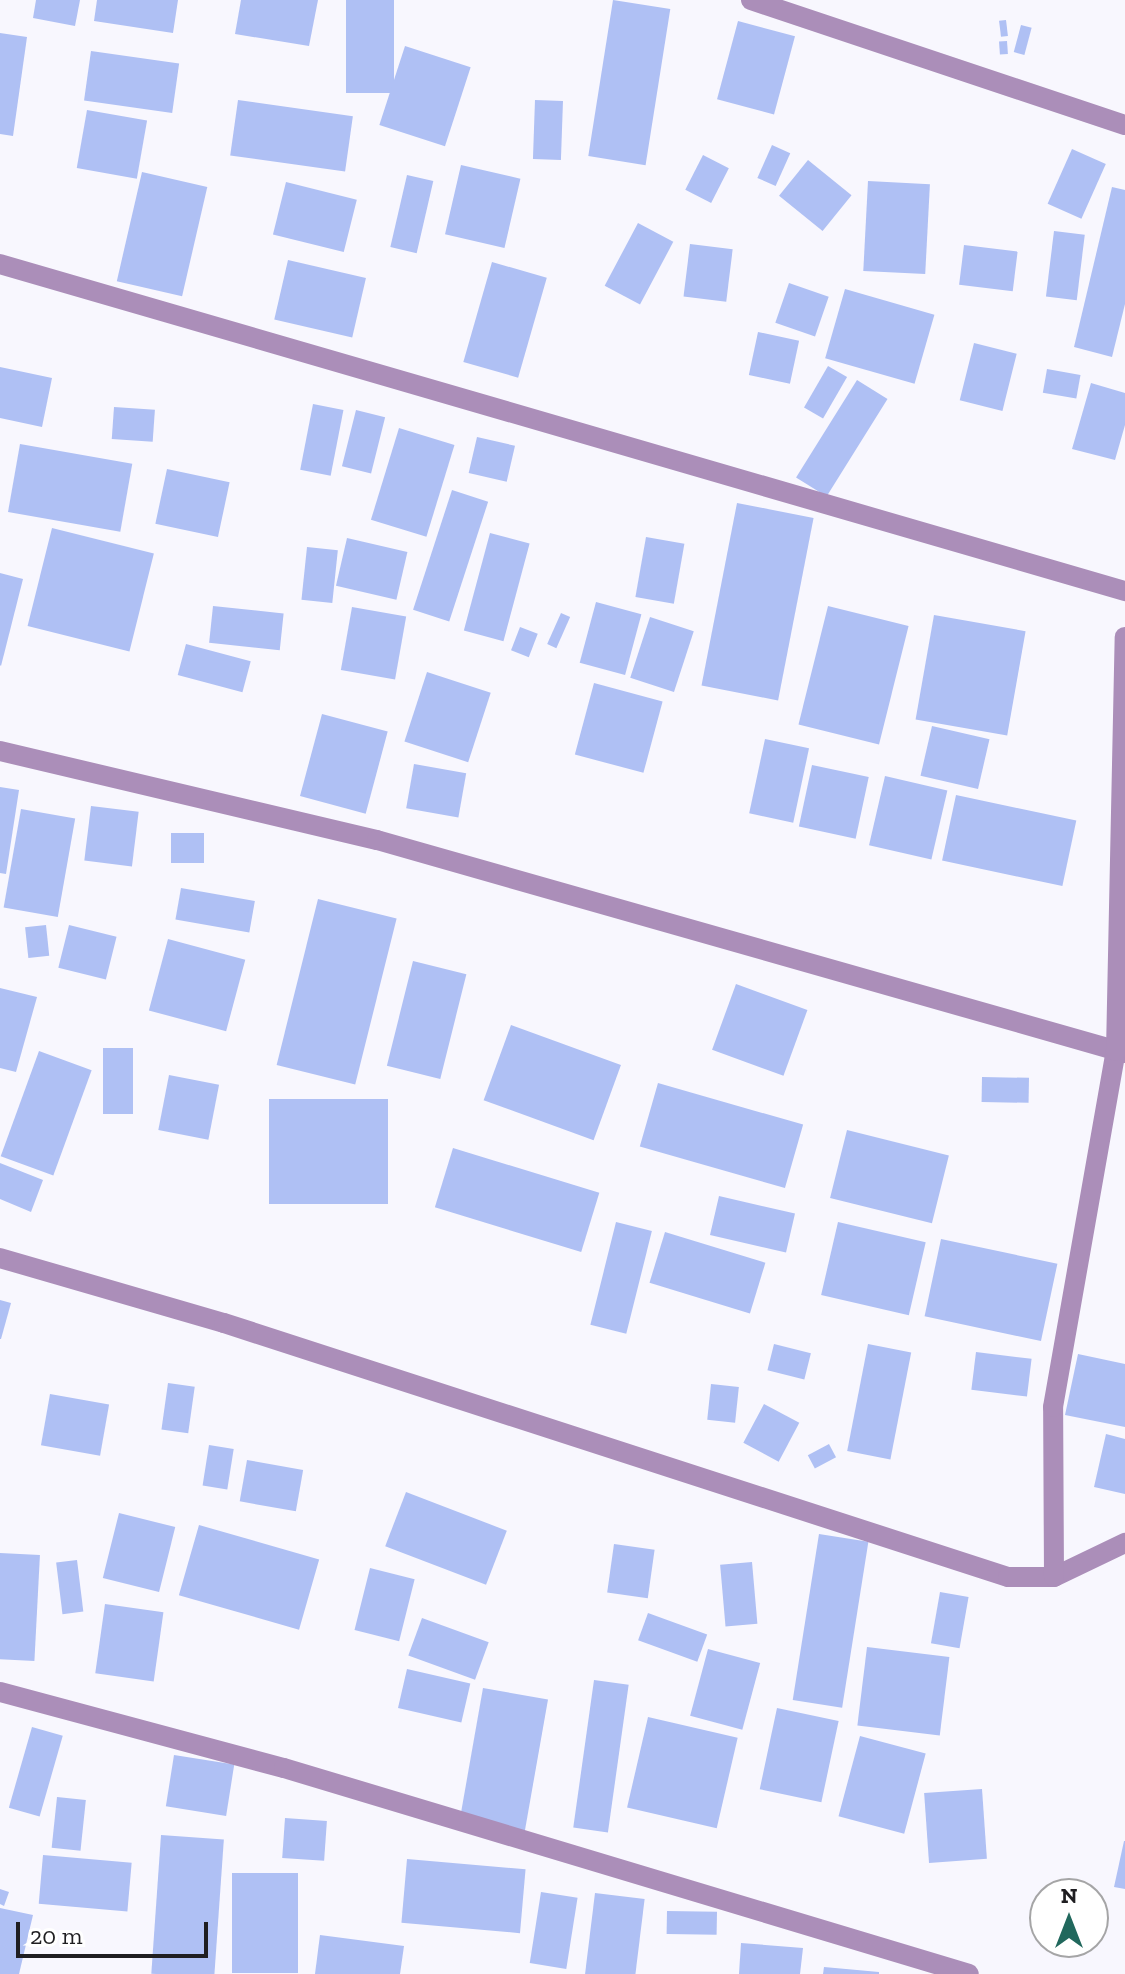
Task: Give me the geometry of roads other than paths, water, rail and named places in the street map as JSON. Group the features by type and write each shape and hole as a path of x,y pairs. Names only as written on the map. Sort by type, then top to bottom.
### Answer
{"street":[{"path":"751,0 1125,125"},
{"path":"0,264 1125,591"},
{"path":"1054,1577 1053,1407 1121,1052 1125,637"},
{"path":"0,751 377,840 1121,1052"},
{"path":"0,1258 224,1323 1008,1577 1054,1577 1125,1543"},
{"path":"0,1692 299,1773 969,1974"}]}
